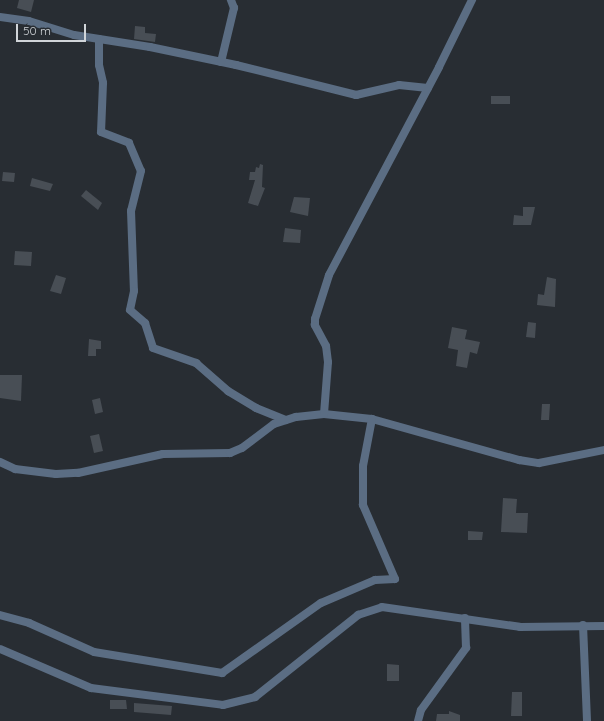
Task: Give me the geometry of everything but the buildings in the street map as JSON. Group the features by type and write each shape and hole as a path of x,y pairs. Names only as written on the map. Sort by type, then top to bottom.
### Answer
{"street":[{"path":"221,62 234,8 231,0"},
{"path":"324,414 328,362 326,346 315,325 329,275 347,238 428,88 472,0"},
{"path":"0,17 29,21 74,35 221,62 356,95 399,85 428,88"},
{"path":"99,39 99,66 103,83 101,132 129,143 141,171 131,211 134,291 130,310 145,323 153,348 196,363 228,391 256,408 286,420"},
{"path":"0,462 15,469 56,474 78,474 163,454 230,453 242,448 274,424 286,420 324,414 372,419 519,460 539,462 604,450"},
{"path":"0,615 29,623 94,652 222,673 321,603 375,580 395,579 363,505 363,466 372,419"},
{"path":"0,649 91,688 223,705 255,697 358,615 382,608 465,618 520,627 583,625 604,626"},
{"path":"418,721 421,710 466,648 465,618"},
{"path":"583,625 587,721"}]}
